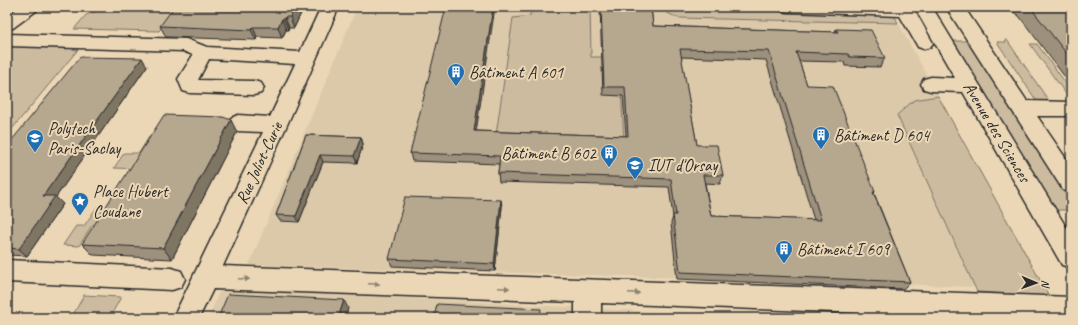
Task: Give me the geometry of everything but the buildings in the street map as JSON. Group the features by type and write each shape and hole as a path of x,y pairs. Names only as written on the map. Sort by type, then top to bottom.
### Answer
{"street":[{"path":"7,24 30,7"},
{"name":"Rue Joliot-Curie","path":"186,318 277,125 330,7"},
{"path":"788,7 913,12 924,43"},
{"path":"955,7 1071,184"},
{"name":"Avenue des Sciences","path":"913,12 969,85 1071,257"},
{"path":"7,40 186,45 204,53 307,59"},
{"path":"204,53 188,79 190,86 254,88"},
{"path":"931,84 969,85"},
{"path":"1021,108 1071,109"},
{"path":"238,123 277,125"},
{"path":"7,271 172,279"},
{"path":"205,277 1071,309"},
{"path":"588,291 588,318"}],"shaded area":[{"path":"110,7 176,7 159,31 74,29 86,15"},
{"name":"IUT d'Orsay","path":"357,7 660,7 661,10 678,18 898,23 1046,290 927,285 249,265"},
{"path":"531,7 590,7 591,57 619,57 624,140 496,135 513,18 530,16"},
{"path":"660,7 890,7 898,23 678,18 661,10"},
{"path":"1005,40 1007,40 1053,107 1040,106 997,42 1006,42"},
{"path":"952,41 968,41 1071,203 1071,210 1055,210"},
{"path":"7,44 81,46 7,135"},
{"path":"1030,44 1037,44 1071,90 1071,101"},
{"path":"938,96 1049,296 977,292 897,115 914,100"},
{"path":"149,137 162,137 142,169 114,168 124,153 139,153"},
{"path":"97,207 112,207 101,225 92,225 79,246 63,245 76,226 84,226"},
{"path":"221,288 768,318 208,318"},
{"path":"84,295 121,297 110,317 73,315"}],"place":[{"name":"Bâtiment A 601","path":"456,87"},
{"name":"Bâtiment D 604","path":"821,150"},
{"name":"Polytech Paris-Saclay","path":"35,153"},
{"name":"Bâtiment B 602","path":"609,168"},
{"name":"IUT d'Orsay","path":"635,180"},
{"name":"Place Hubert Coudane","path":"80,216"},
{"name":"Bâtiment I 609","path":"784,264"}]}
